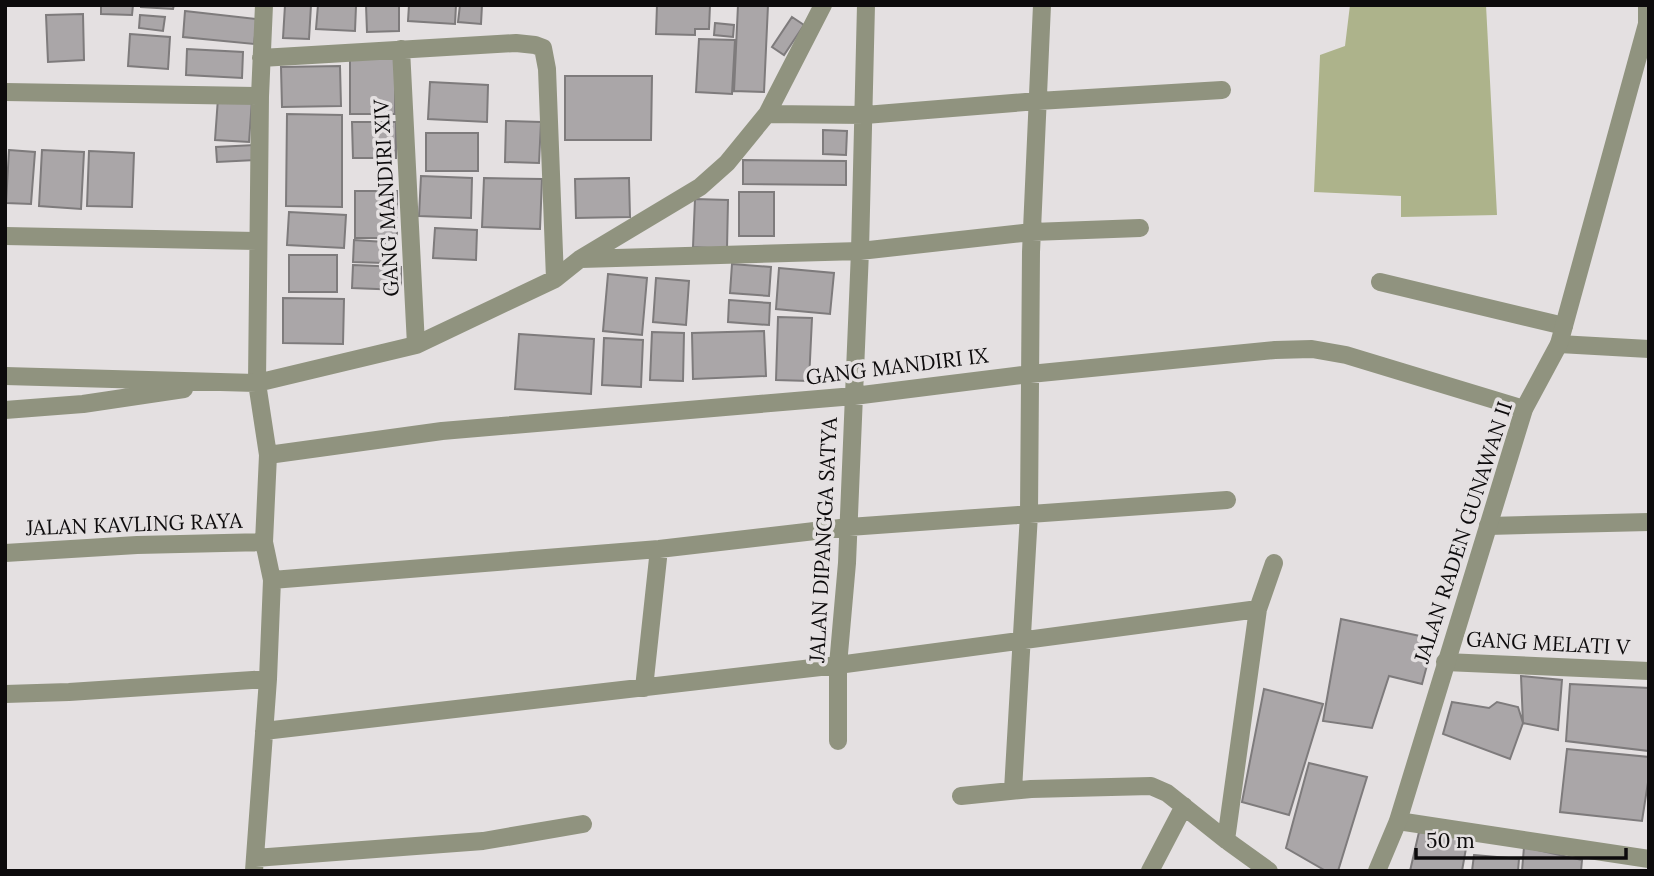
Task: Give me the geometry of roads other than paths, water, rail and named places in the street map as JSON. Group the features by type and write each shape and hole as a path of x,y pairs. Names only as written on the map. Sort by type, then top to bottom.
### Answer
{"street":[{"path":"264,5 257,241 257,383 268,455 264,542 272,580 268,679 254,864 483,841 583,824"},
{"path":"5,376 257,383 416,345 555,279 580,259 700,187 727,163 767,114 823,5"},
{"name":"JALAN DIPANGGA SATYA","path":"838,741 838,665 849,527 860,251 866,5"},
{"path":"1013,790 1029,514 1032,232 1042,5"},
{"name":"JALAN RADEN GUNAWAN II","path":"1377,871 1398,821 1524,409 1559,344 1647,24 1647,5"},
{"path":"261,58 516,43 535,44 543,48 547,69 555,279"},
{"name":"GANG MANDIRI XIV","path":"401,49 416,345"},
{"path":"767,114 864,115 1222,90"},
{"path":"5,92 260,96"},
{"path":"580,259 860,251 1032,232 1140,228"},
{"path":"5,236 257,241"},
{"path":"1380,282 1564,326"},
{"path":"1559,344 1649,349"},
{"name":"GANG MANDIRI IX","path":"268,455 442,431 854,396 1030,374 1275,350 1312,349 1346,355 1524,409"},
{"path":"83,379 83,404"},
{"path":"5,410 83,404 179,390 200,382"},
{"path":"272,580 659,549 849,527 1227,500"},
{"path":"1488,526 1649,522"},
{"name":"JALAN KAVLING RAYA","path":"5,553 137,545 264,542"},
{"path":"644,688 659,549"},
{"path":"1226,841 1258,609 1274,563"},
{"path":"264,731 838,665 1258,609"},
{"name":"GANG MELATI V","path":"1445,662 1649,671"},
{"path":"5,694 268,679"},
{"path":"961,796 1013,790 1151,786 1167,793 1226,841 1269,871"},
{"path":"1150,871 1184,806"},
{"path":"1398,821 1649,859"}]}
